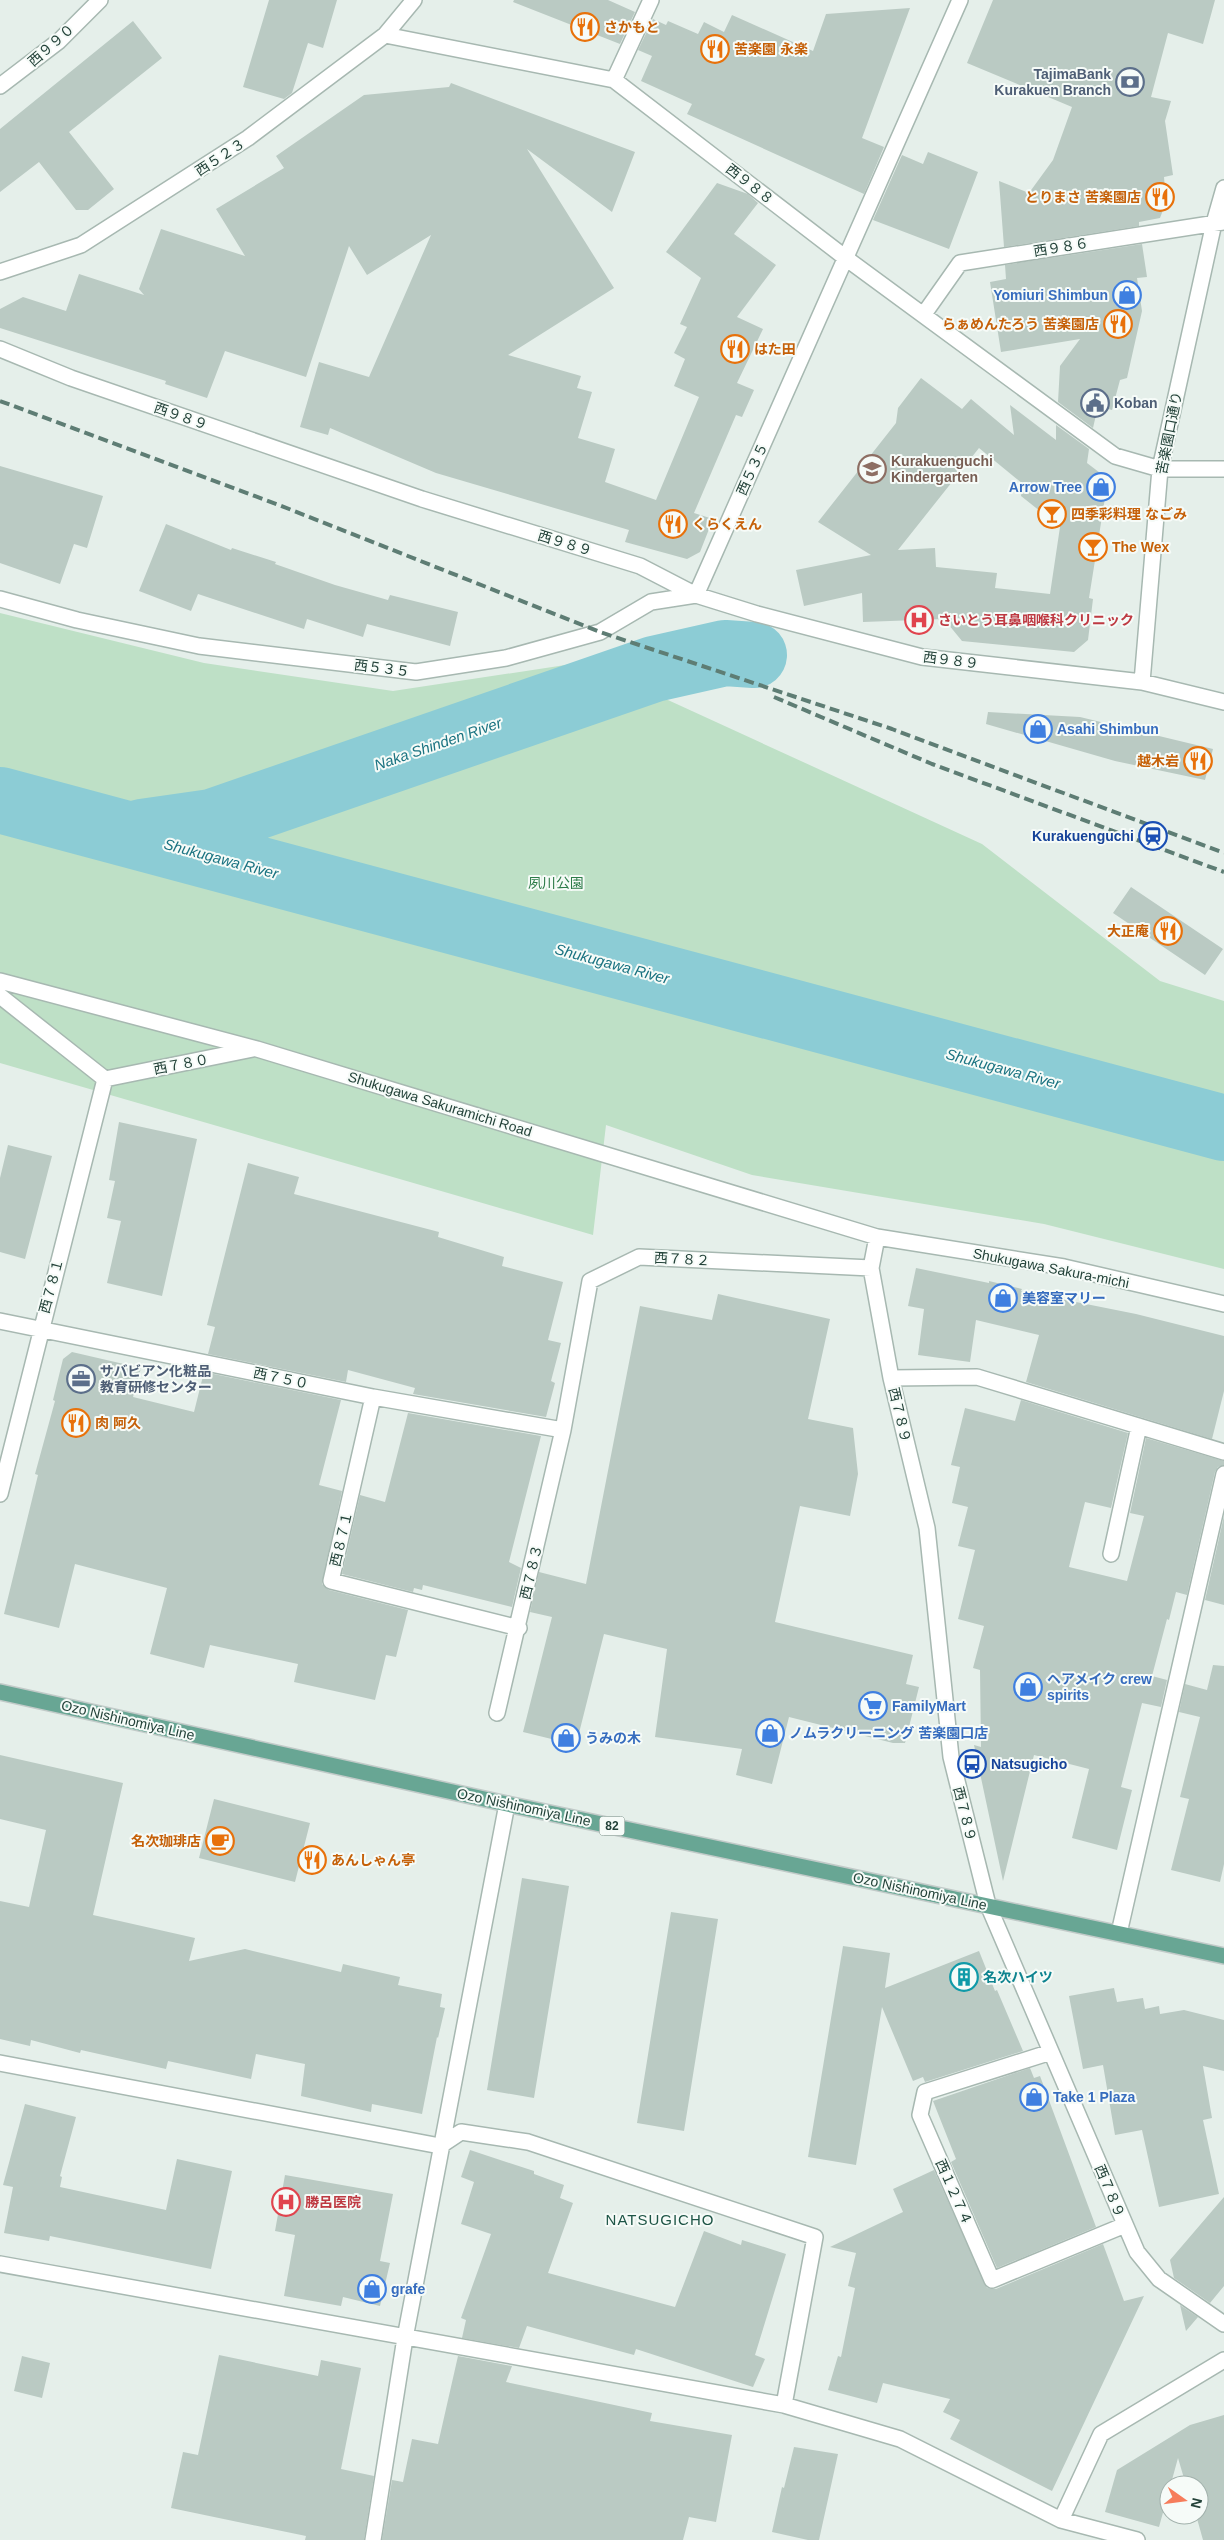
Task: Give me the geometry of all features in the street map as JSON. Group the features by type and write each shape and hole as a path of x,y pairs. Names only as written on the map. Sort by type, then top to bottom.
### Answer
{"main road":[{"name":"Ozo Nishinomiya Line","path":"0,1692 507,1804 1224,1956"}],"street":[{"name":"西９９０","path":"0,86 59,41 100,0"},
{"name":"西５２３","path":"0,272 81,245 248,138 385,34 414,0"},
{"path":"614,80 651,0"},
{"path":"960,0 847,259 1116,456 1160,469 1224,469"},
{"name":"西９８８","path":"385,34 614,80 847,259"},
{"name":"苦楽園口通り","path":"1142,682 1160,469 1219,222 1224,188"},
{"name":"西９８６","path":"924,314 960,263 1219,222"},
{"name":"西５３５","path":"0,599 77,620 199,646 416,672 506,658 600,632 651,602 696,595 847,259"},
{"name":"西９８９","path":"0,349 71,378 422,499 640,566 696,595 757,614 922,657 1142,682 1224,702"},
{"name":"Shukugawa Sakuramichi Road","path":"0,981 258,1049 877,1237"},
{"path":"0,996 105,1079"},
{"name":"西７８０","path":"105,1079 258,1049"},
{"name":"西７８１","path":"0,1494 40,1329 105,1079"},
{"name":"西７８９","path":"877,1237 871,1268 891,1378 927,1528 951,1757 988,1905 1137,2252 1159,2279 1224,2324"},
{"name":"Shukugawa Sakura-michi","path":"877,1237 1064,1267 1224,1304"},
{"name":"西７８２","path":"563,1430 590,1281 639,1257 871,1268"},
{"name":"西７５０","path":"0,1321 373,1397 563,1430"},
{"path":"891,1378 977,1377 1224,1452"},
{"name":"西８７１","path":"373,1397 332,1581 518,1628"},
{"path":"1111,1554 1139,1426"},
{"name":"西７８３","path":"497,1713 563,1430"},
{"path":"1119,1933 1224,1474"},
{"path":"373,2540 405,2338 440,2146 507,1804"},
{"name":"西１２７４","path":"1051,2052 925,2092 920,2115 992,2280 1125,2225"},
{"path":"0,2063 440,2146 461,2132 528,2142 815,2237 784,2405"},
{"path":"0,2264 784,2405 900,2439 1061,2520 1137,2540"},
{"path":"1061,2520 1101,2434 1224,2360"}],"green space":[{"name":"夙川公園","path":"0,613 204,663 393,691 585,662 982,844 1160,981 1224,1001 1224,1269 1044,1224 752,1175 606,1125 593,1235 0,1063"}],"building":[{"path":"269,0 337,0 323,48 308,43 292,93 284,99 243,87"},
{"path":"514,0 608,0 635,12 620,44 513,2"},
{"path":"993,0 1215,0 1203,44 1168,33 1151,97 1171,101 1165,121 1173,175 1164,177 1166,202 1160,218 1139,222 1139,226 1004,247 999,181 1029,193 1053,160 1072,107 967,63"},
{"path":"910,8 862,138 884,147 864,194 687,114 692,104 641,81 652,56 638,50 653,19 666,25 668,21 698,34 704,22 724,32 732,15 813,51 826,14"},
{"path":"133,21 162,58 69,132 114,189 88,210 76,210 39,162 0,192 0,129"},
{"path":"451,83 635,152 612,212 527,149 614,288 508,355 581,376 577,388 592,392 578,438 615,449 605,482 656,500 699,397 674,386 685,359 674,353 687,327 680,324 701,278 666,252 717,183 748,194 758,203 734,234 776,265 737,317 763,329 737,383 754,390 742,417 736,415 694,513 713,519 700,552 687,559 625,542 629,530 436,473 330,428 328,435 300,427 319,362 369,377 431,235 367,275 349,246 306,377 225,351 207,398 165,384 166,381 0,328 0,309 23,297 66,311 79,274 144,295 139,289 161,229 245,256 216,209 284,168 276,156 364,95 449,87"},
{"path":"928,152 978,172 949,249 873,220 902,155 923,164"},
{"path":"1142,244 1147,277 1137,278 1142,311 1127,378 1120,380 1112,410 1098,406 1093,428 1058,402 1060,366 1080,339 1001,352 990,282 1006,279 1005,265"},
{"path":"921,378 962,409 971,399 1014,435 1010,405 1056,440 1056,425 1089,449 1087,463 1108,479 1089,598 1093,599 1088,640 1074,652 962,641 944,619 863,622 862,593 804,606 796,570 871,555 818,522 896,423 898,408","holes":["979,448 1023,484 1021,496 1060,527 1050,594 995,588 997,573 936,567 935,548 898,550"]},
{"path":"0,466 103,496 87,548 74,544 60,584 0,563"},
{"path":"166,524 231,550 232,548 276,562 275,564 335,585 388,600 390,595 458,612 450,646 367,624 363,637 307,619 304,629 198,594 191,611 139,591"},
{"path":"988,712 1080,717 1213,749 1205,780 1115,761 986,724"},
{"name":"大正庵","path":"1131,887 1223,949 1205,975 1113,913"},
{"path":"119,1122 197,1139 162,1296 107,1283 121,1221 107,1218 115,1181 109,1180"},
{"path":"8,1145 52,1156 25,1259 0,1252 0,1178"},
{"path":"248,1163 299,1177 294,1194 439,1232 438,1237 504,1257 502,1266 563,1282 548,1340 561,1343 551,1381 555,1383 546,1417 413,1394 415,1388 348,1370 346,1382 208,1354 215,1327 207,1325"},
{"path":"916,1268 989,1283 989,1281 1022,1289 1021,1291 1136,1314 1224,1336 1224,1391 1212,1439 1026,1382 1039,1335 976,1320 970,1362 918,1355 924,1309 908,1306"},
{"path":"718,1294 830,1319 808,1419 853,1428 858,1474 850,1516 800,1506 775,1622 913,1655 906,1684 919,1687 905,1743 893,1743 789,1717 772,1784 736,1775 742,1749 655,1737 667,1649 604,1634 576,1745 523,1732 552,1617 530,1612 539,1572 586,1584 640,1306 712,1320"},
{"path":"72,1352 141,1368 133,1397 194,1412 204,1372 341,1400 319,1485 342,1491 322,1584 329,1590 408,1610 396,1657 386,1655 375,1700 294,1682 298,1664 210,1645 204,1668 150,1654 167,1588 75,1564 59,1628 4,1614 38,1475 35,1474 55,1401 53,1400 63,1359"},
{"path":"1021,1400 1128,1433 1111,1508 1085,1502 1069,1567 1127,1581 1144,1516 1130,1513 1146,1438 1224,1461 1224,1465 1218,1467 1215,1472 1187,1595 1176,1592 1152,1676 1167,1680 1161,1707 1142,1703 1121,1787 1132,1790 1117,1850 1072,1838 1089,1769 1034,1755 1003,1881 974,1745 981,1747 980,1670 973,1668 984,1626 958,1619 975,1550 958,1546 968,1507 952,1503 960,1467 951,1465 965,1408 1015,1421"},
{"path":"408,1413 541,1436 509,1562 521,1568 512,1607 423,1585 422,1590 414,1588 413,1592 342,1574 360,1495 385,1502"},
{"path":"1224,1516 1224,1605 1205,1600"},
{"path":"1213,1665 1224,1666 1224,1864 1220,1882 1171,1870 1189,1799 1180,1797 1200,1717 1179,1712 1185,1684 1207,1690"},
{"path":"0,1755 123,1783 93,1915 195,1938 189,1961 245,1949 341,1972 343,1964 400,1977 398,1985 442,1994 440,2007 445,2008 437,2037 422,2114 372,2104 371,2112 301,2096 305,2064 256,2054 251,2079 168,2061 166,2069 81,2050 80,2053 31,2040 30,2046 0,2039 0,1901 29,1907 46,1830 0,1819"},
{"path":"214,1799 310,1823 295,1882 199,1858"},
{"path":"522,1878 569,1886 534,2098 487,2090"},
{"path":"671,1912 718,1919 684,2131 637,2123"},
{"path":"843,1946 890,1953 885,1988 979,1951 1023,2051 925,2082 923,2077 913,2081 882,2007 856,2165 808,2157"},
{"path":"1114,1988 1117,2002 1143,1998 1145,2009 1159,2006 1160,2014 1184,2010 1224,2020 1224,2071 1203,2066 1212,2118 1203,2120 1219,2194 1159,2207 1142,2130 1115,2135 1103,2065 1083,2069 1069,1996"},
{"path":"1030,2068 1034,2078 1040,2076 1096,2227 997,2268 951,2162 956,2159 933,2101"},
{"path":"25,2104 76,2117 60,2176 62,2177 60,2187 166,2210 177,2159 232,2171 211,2269 50,2236 49,2241 4,2233 13,2187 3,2185"},
{"path":"470,2150 534,2171 534,2174 564,2185 560,2198 573,2203 548,2273 675,2307 704,2231 741,2245 742,2240 786,2254 755,2355 765,2359 753,2387 636,2349 634,2355 527,2326 519,2348 462,2338 466,2320 461,2318 491,2234 461,2224 474,2182 461,2177"},
{"path":"934,2170 987,2288 996,2289 1103,2244 1124,2301 1144,2296 1052,2491 950,2439 960,2420 943,2412 950,2399 883,2383 877,2403 828,2390 838,2356 841,2357 855,2288 848,2286 856,2253 830,2247 903,2212 893,2189"},
{"path":"285,2175 393,2194 380,2261 390,2263 380,2306 343,2297 341,2306 284,2296 295,2235 275,2231"},
{"path":"1224,2197 1224,2286 1210,2303 1174,2278 1170,2260"},
{"path":"1180,2305 1198,2317 1186,2331"},
{"path":"219,2355 318,2376 321,2360 361,2368 341,2469 374,2476 364,2540 305,2540 306,2536 171,2508 183,2452 198,2455"},
{"path":"22,2356 50,2363 42,2398 14,2391"},
{"path":"458,2356 512,2366 506,2382 652,2413 650,2421 732,2435 716,2522 689,2517 683,2540 382,2540 392,2480 403,2482 412,2439 438,2444"},
{"path":"1224,2415 1224,2540 1203,2540 1199,2525 1209,2525 1209,2475 1183,2475 1178,2458 1173,2475 1159,2475 1159,2527 1105,2512 1117,2470 1190,2425"},
{"path":"794,2447 838,2454 819,2540 808,2540 772,2532 782,2487 784,2488"}],"waterway":[{"name":"Naka Shinden River","path":"142,832 212,822 654,669 725,653 754,655"},
{"name":"Shukugawa River","path":"0,800 1224,1128"}],"railway":[{"path":"0,401 279,505 600,632 892,729 1224,853"},
{"path":"774,697 932,764 1224,872"}],"place":[{"name":"さかもと","path":"585,27"},
{"name":"苦楽園 永楽","path":"715,49"},
{"name":"TajimaBank Kurakuen Branch","path":"1130,82"},
{"name":"とりまさ 苦楽園店","path":"1160,197"},
{"name":"Yomiuri Shimbun","path":"1127,295"},
{"name":"らぁめんたろう 苦楽園店","path":"1118,324"},
{"name":"はた田","path":"735,349"},
{"name":"Koban","path":"1095,403"},
{"name":"Kurakuenguchi Kindergarten","path":"872,469"},
{"name":"Arrow Tree","path":"1101,487"},
{"name":"四季彩料理 なごみ","path":"1052,514"},
{"name":"くらくえん","path":"673,524"},
{"name":"The Wex","path":"1093,547"},
{"name":"さいとう耳鼻咽喉科クリニック","path":"919,620"},
{"name":"Asahi Shimbun","path":"1038,729"},
{"name":"越木岩","path":"1198,761"},
{"name":"Kurakuenguchi","path":"1153,836"},
{"name":"大正庵","path":"1168,931"},
{"name":"美容室マリー","path":"1003,1298"},
{"name":"サバビアン化粧品 教育研修センター","path":"81,1379"},
{"name":"肉 阿久","path":"76,1423"},
{"name":"ヘアメイク crew spirits","path":"1028,1687"},
{"name":"FamilyMart","path":"873,1706"},
{"name":"ノムラクリーニング 苦楽園口店","path":"770,1733"},
{"name":"うみの木","path":"566,1738"},
{"name":"Natsugicho","path":"972,1764"},
{"name":"名次珈琲店","path":"220,1841"},
{"name":"あんしゃん亭","path":"312,1860"},
{"name":"名次ハイツ","path":"964,1977"},
{"name":"Take 1 Plaza","path":"1034,2097"},
{"name":"勝呂医院","path":"286,2202"},
{"name":"grafe","path":"372,2289"}],"district":[{"name":"NATSUGICHO","path":"660,2220"}]}
